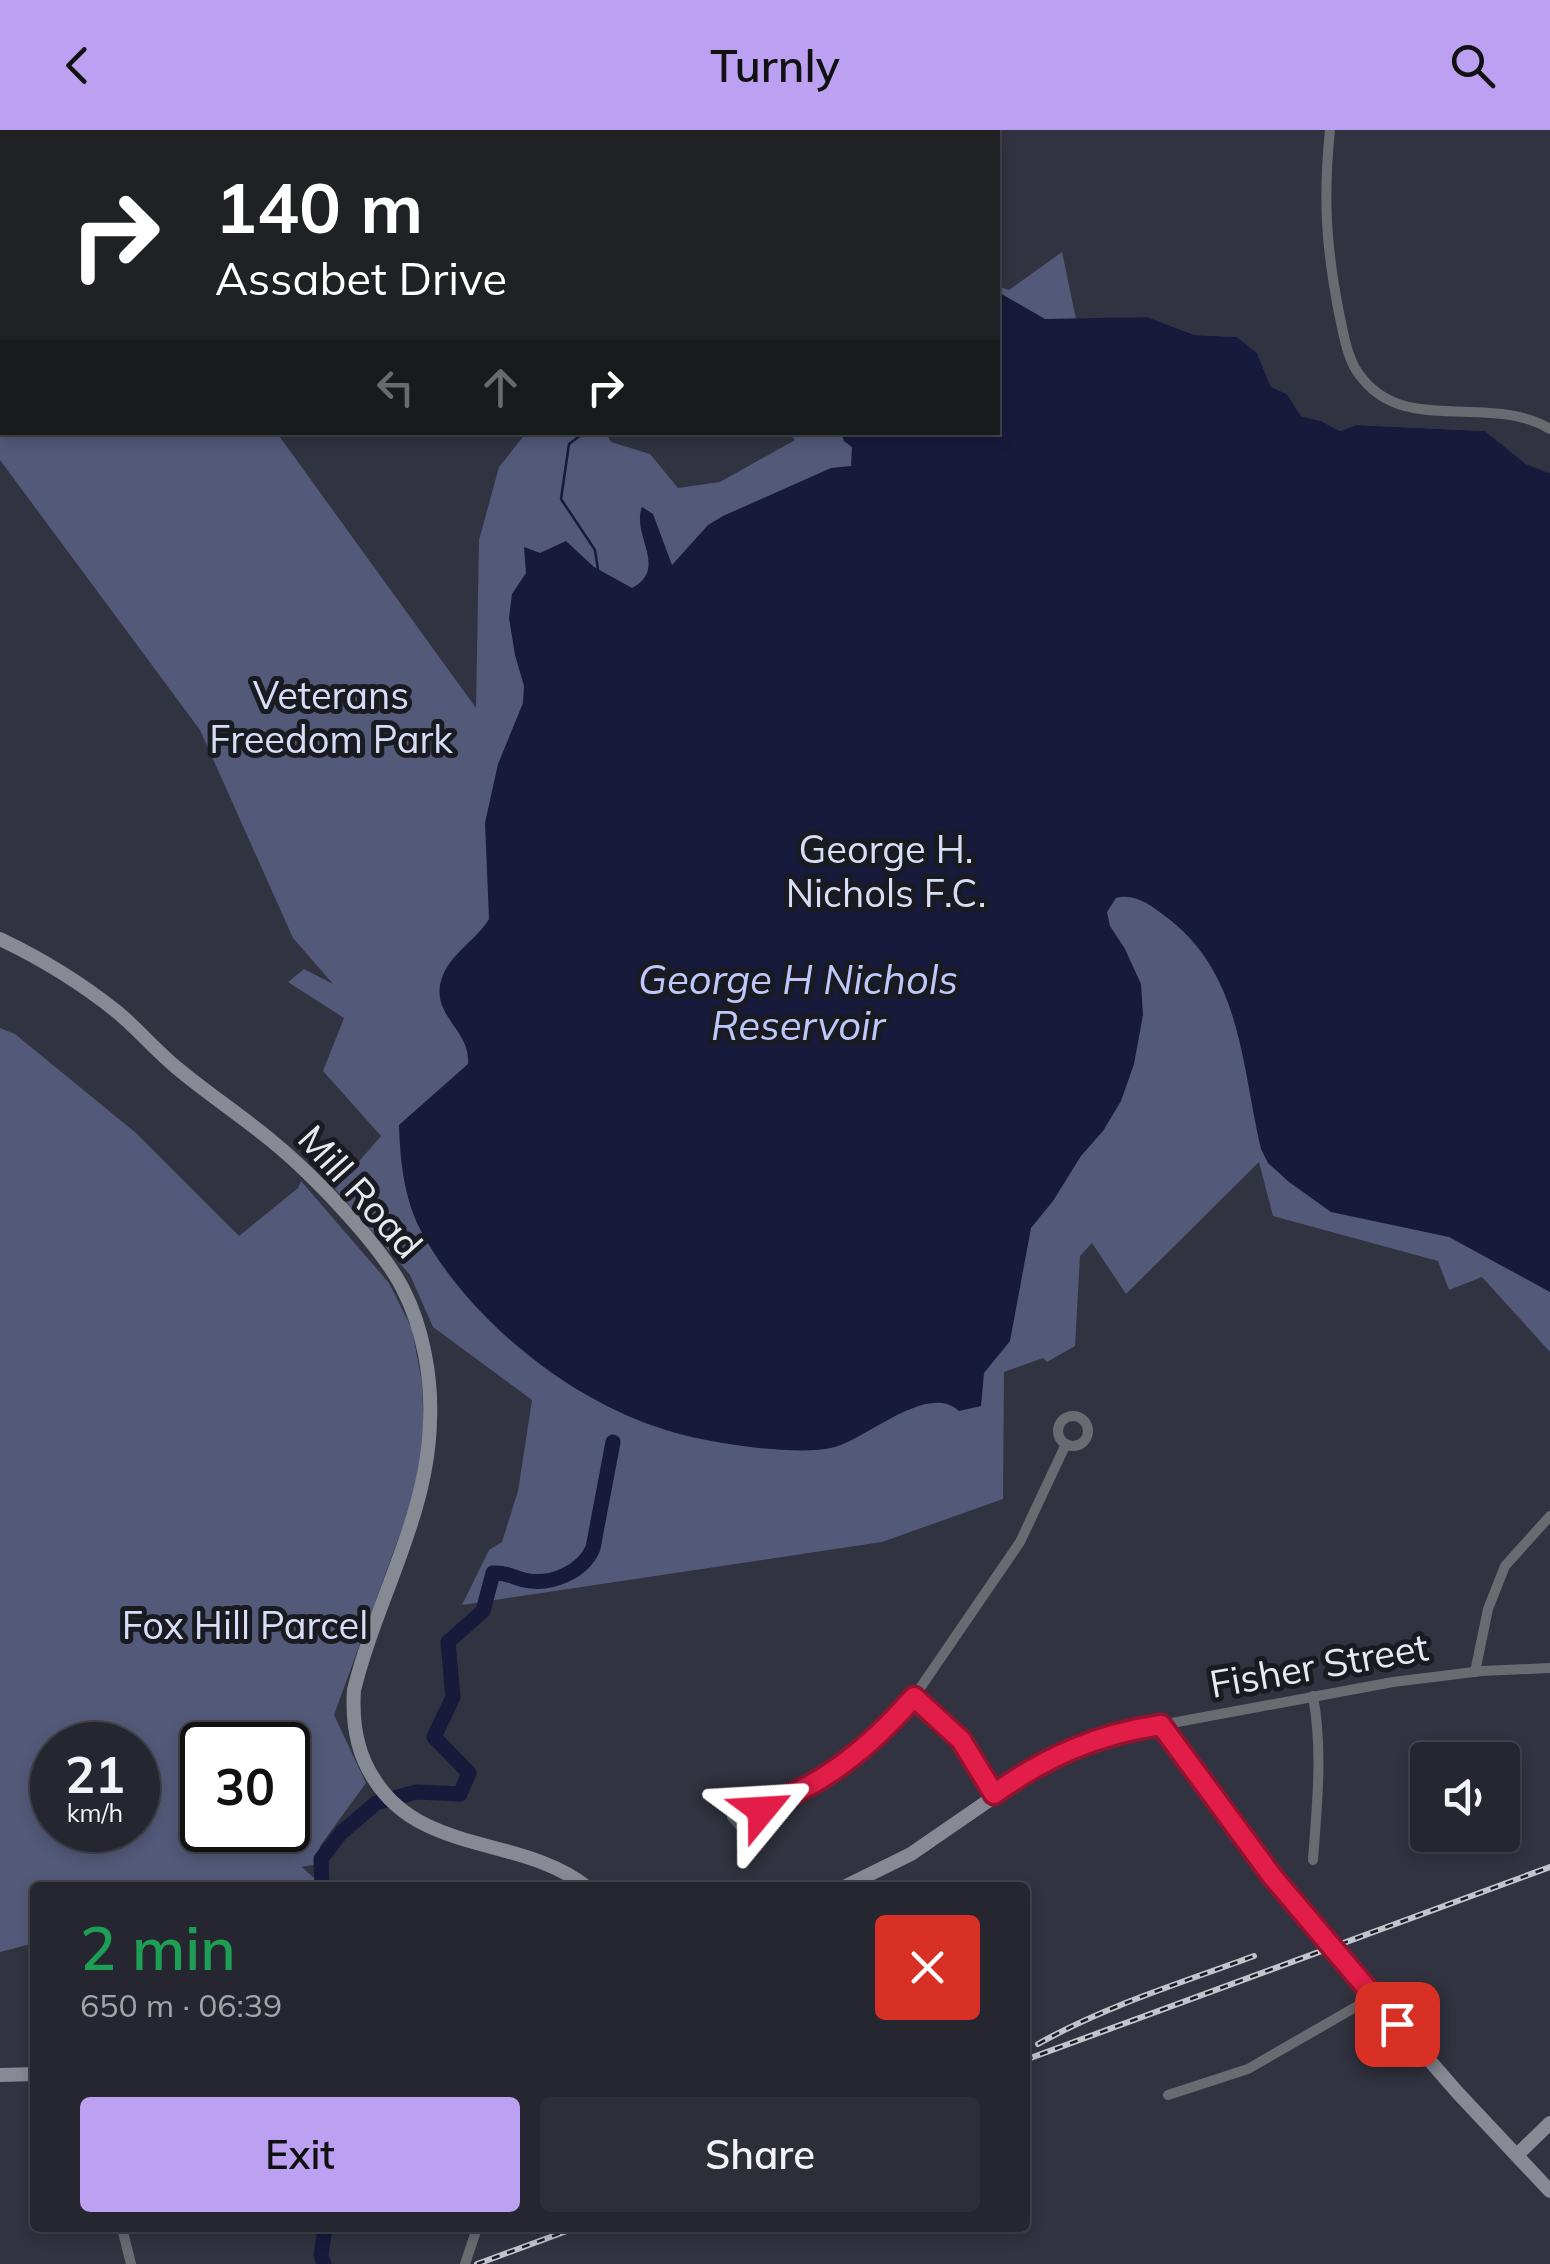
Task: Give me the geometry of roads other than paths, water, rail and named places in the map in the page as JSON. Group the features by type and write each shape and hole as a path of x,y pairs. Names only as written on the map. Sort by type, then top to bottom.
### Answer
{"street":[{"path":"1330,130 1326,236 1348,349 1362,379 1384,397 1412,408 1508,417 1550,429"},
{"name":"Mill Road","path":"0,939 50,966 116,1012 175,1067 287,1154 392,1270 410,1304 427,1372 430,1435 413,1518 354,1690 358,1745 376,1783 416,1821 455,1838 545,1861 580,1882"},
{"path":"761,1806 805,1788 841,1766 885,1730 914,1697 1020,1542 1066,1444"},
{"path":"1474,1672 1488,1609 1505,1566 1550,1516"},
{"name":"Fisher Street","path":"854,1882 910,1854 994,1794 1068,1749 1123,1731 1313,1696 1474,1672 1550,1668"},
{"path":"1313,1696 1320,1732 1313,1860"},
{"path":"914,1697 961,1740 994,1794"},
{"path":"1161,1725 1322,1936 1550,2191"},
{"path":"1168,2095 1248,2069 1373,1996"},
{"path":"0,2075 30,2074"},
{"path":"1517,2156 1550,2122"},
{"path":"123,2232 130,2264"},
{"path":"465,2264 476,2232"}],"water":[{"name":"George H Nichols Reservoir","path":"1000,293 1045,319 1147,317 1195,335 1237,337 1257,353 1271,387 1287,394 1301,416 1340,431 1356,425 1485,431 1526,464 1550,473 1550,1292 1449,1237 1331,1212 1268,1163 1261,1149 1234,1022 1210,964 1190,939 1159,912 1136,899 1123,897 1116,898 1107,912 1110,926 1141,984 1143,1015 1134,1064 1121,1101 1103,1131 1031,1228 1010,1341 984,1373 981,1406 959,1411 946,1404 915,1407 849,1442 816,1450 759,1448 680,1434 620,1412 552,1373 490,1321 463,1292 439,1261 410,1204 399,1125 468,1064 467,1051 445,1011 440,989 447,967 489,919 485,823 498,764 523,703 524,686 509,618 512,594 526,573 524,547 540,553 566,541 594,567 632,588 648,571 641,529 642,507 653,514 672,565 708,525 723,516 831,468 851,466 852,447 842,435 1000,435"}],"waterway":[{"path":"581,435 569,444 561,499 595,550 598,570"},
{"path":"322,1882 321,1859 341,1833 376,1803 416,1792 460,1794 469,1773 434,1737 453,1697 448,1642 483,1611 493,1573 545,1581 574,1570 588,1557 613,1442"},
{"path":"324,2232 321,2255 324,2264"}],"railway":[{"path":"1030,2058 1550,1867"},
{"path":"1038,2044 1117,2007 1254,1956"},
{"path":"477,2264 564,2232"}],"park label":[{"name":"Veterans Freedom Park","path":"331,718"},
{"name":"George H. Nichols F.C.","path":"886,872"},
{"name":"Fox Hill Parcel","path":"245,1626"}]}
